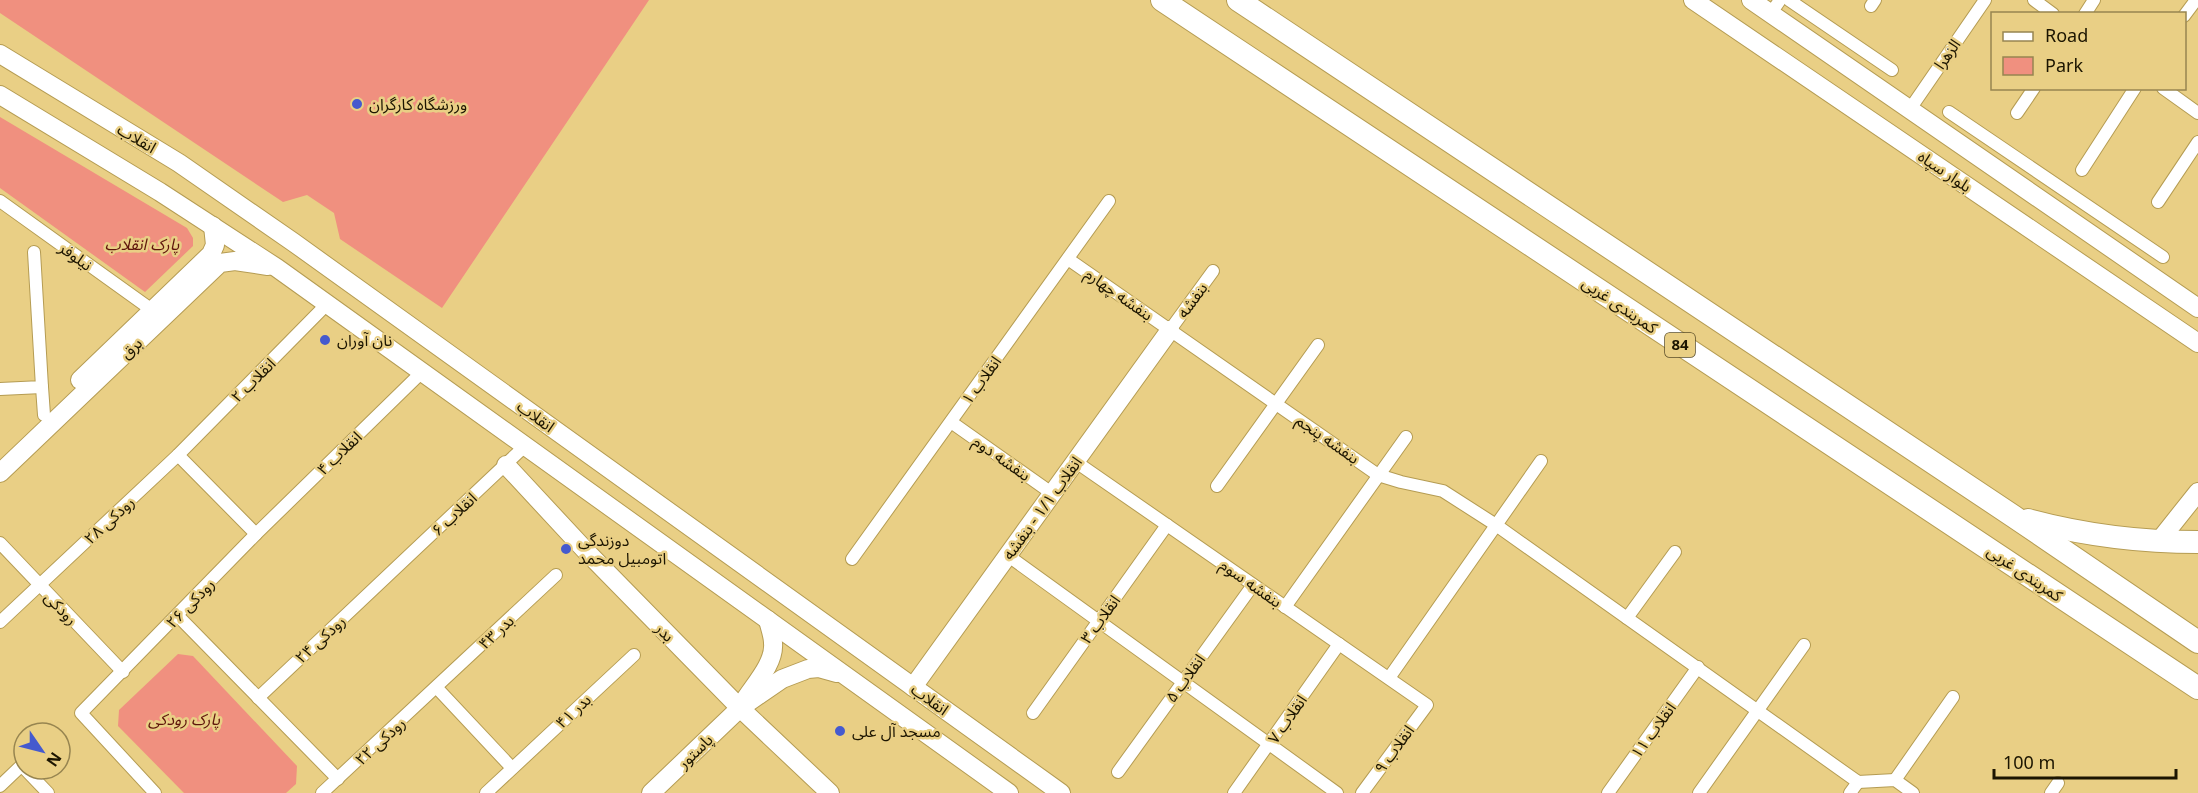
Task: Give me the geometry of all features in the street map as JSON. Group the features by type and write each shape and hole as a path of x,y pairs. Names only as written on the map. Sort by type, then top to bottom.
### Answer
{"highway":[{"name":"کمربندی غربی","path":"1162,0 2198,688"},
{"name":"84","path":"1238,0 2013,516 2198,642"},
{"path":"2013,516 2098,536 2198,542"}],"main road":[{"name":"بلوار سپاه","path":"1693,0 2198,343"},
{"name":"بلوار سپاه","path":"1751,0 1775,7 1910,108 2198,308"},
{"name":"انقلاب","path":"0,54 179,163 217,189 1061,793"},
{"name":"انقلاب","path":"0,95 277,268 1009,793"},
{"name":"برق","path":"0,473 157,314 211,254 215,245 213,226"},
{"name":"برق","path":"0,457 157,314 220,264 235,261 277,268"},
{"name":"انقلاب ۱/۱ - بنفشه","path":"913,687 1170,330"},
{"name":"بدر","path":"506,465 585,550 740,708 830,793"},
{"path":"2159,541 2198,492"},
{"path":"740,708 770,661 773,643 768,620"},
{"path":"740,708 795,672 819,668 844,675"},
{"name":"پاستور","path":"651,793 740,708"}],"street":[{"path":"1789,0 1892,70"},
{"name":"الزهرا","path":"1910,108 1985,0"},
{"path":"2034,0 2050,12"},
{"path":"2186,13 2196,0"},
{"path":"2017,113 2033,90"},
{"path":"2082,170 2134,90"},
{"path":"2166,90 2198,113"},
{"path":"1950,112 2163,256"},
{"path":"2158,202 2198,142"},
{"path":"2022,186 2035,169"},
{"name":"نیلوفر","path":"0,201 157,314"},
{"name":"انقلاب ۱","path":"852,559 1109,201"},
{"path":"34,252 44,415"},
{"name":"بنفشه چهارم","path":"1068,259 1170,330"},
{"name":"بنفشه","path":"1170,330 1213,271"},
{"name":"انقلاب ۲","path":"178,455 327,304"},
{"name":"بنفشه پنجم","path":"1170,330 1378,475 1443,491 1496,525 1858,782"},
{"path":"1217,486 1318,345"},
{"name":"انقلاب ۴","path":"256,534 422,372"},
{"path":"0,389 42,387"},
{"name":"بنفشه دوم","path":"951,422 1053,494"},
{"path":"1285,607 1406,437"},
{"name":"انقلاب ۶","path":"382,581 525,446"},
{"path":"178,455 256,534"},
{"name":"رودکی ۲۸","path":"0,622 178,455"},
{"path":"1389,678 1541,461"},
{"name":"بنفشه سوم","path":"1076,462 1426,705"},
{"name":"انقلاب ۳","path":"1033,713 1167,525"},
{"name":"رودکی ۲۶","path":"155,793 81,713 256,534"},
{"name":"رودکی","path":"0,543 123,672"},
{"path":"1627,618 1675,552"},
{"path":"1007,555 1337,793"},
{"name":"بدر ۴۳","path":"436,688 556,575"},
{"name":"رودکی ۲۴","path":"258,698 382,581"},
{"name":"انقلاب ۵","path":"1118,772 1253,585"},
{"path":"178,616 338,779"},
{"name":"انقلاب ۷","path":"1234,793 1339,644"},
{"path":"1699,793 1804,645"},
{"name":"بدر ۴۱","path":"486,793 634,655"},
{"name":"انقلاب ۱۱","path":"1608,793 1698,667"},
{"path":"436,688 512,768"},
{"name":"رودکی ۲۲","path":"322,793 436,688"},
{"path":"1895,780 1953,698"},
{"name":"انقلاب ۹","path":"1362,793 1426,705"},
{"path":"0,786 12,775"},
{"path":"1850,793 1858,782 1895,780 1913,793"},
{"path":"37,781 48,793"}],"green space":[{"name":"ورزشگاه کارگران","path":"0,0 649,0 442,308 340,239 334,213 307,195 283,202 0,13"},
{"name":"پارک انقلاب","path":"0,117 187,228 193,238 193,246 145,292 0,188"},
{"name":"پارک رودکی","path":"178,654 193,656 297,766 296,784 286,793 184,793 118,726 119,710"}],"place":[{"name":"ورزشگاه کارگران","path":"357,104"},
{"name":"نان آوران","path":"325,340"},
{"name":"دوزندگی اتومبیل محمد","path":"566,549"},
{"name":"مسجد آل علی","path":"840,731"}]}
